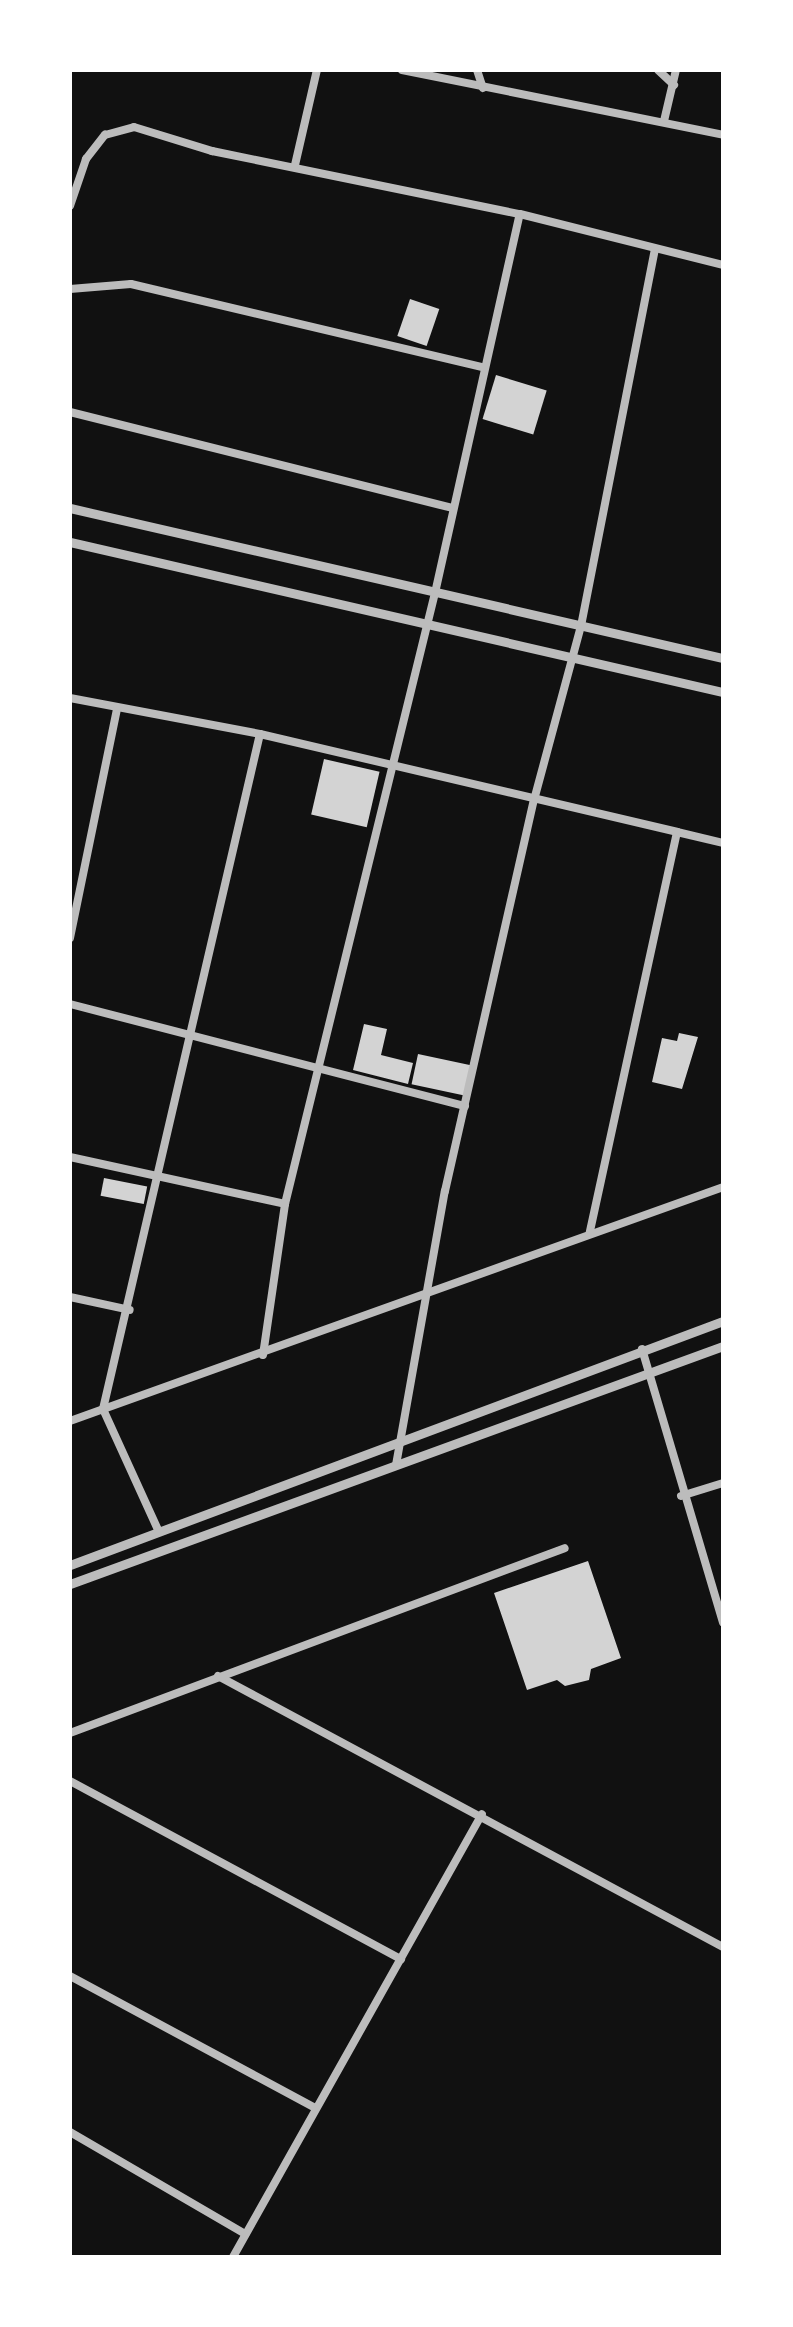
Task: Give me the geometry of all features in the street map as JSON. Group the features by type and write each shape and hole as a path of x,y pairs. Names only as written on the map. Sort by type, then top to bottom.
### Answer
{"street":[{"path":"295,164 317,70"},
{"path":"402,70 723,135"},
{"path":"477,70 482,88"},
{"path":"658,70 674,85"},
{"path":"664,121 676,70"},
{"path":"70,206 86,158 104,135 134,128 212,151 295,164 520,214 723,265"},
{"path":"263,1355 285,1204 435,593 482,367 520,214"},
{"path":"396,1465 426,1288 534,800 574,660 656,249"},
{"path":"70,289 131,284 482,367"},
{"path":"70,412 452,508"},
{"path":"70,508 723,658"},
{"path":"70,542 723,692"},
{"path":"70,698 260,734 723,843"},
{"path":"70,938 117,709"},
{"path":"159,1532 104,1409 130,1310 188,1035 260,734"},
{"path":"590,1232 677,832"},
{"path":"70,1004 465,1106"},
{"path":"70,1157 285,1204"},
{"path":"70,1421 263,1355 426,1288 723,1187"},
{"path":"70,1297 130,1310"},
{"path":"70,1565 723,1320"},
{"path":"70,1584 723,1346"},
{"path":"642,1349 681,1496 720,1599 723,1622"},
{"path":"681,1496 723,1483"},
{"path":"70,1733 565,1548"},
{"path":"218,1676 482,1814 723,1947"},
{"path":"70,1782 401,1958"},
{"path":"234,2257 313,2107 482,1814"},
{"path":"70,1976 313,2107"},
{"path":"70,2132 245,2234"}],"building":[{"path":"410,299 439,309 427,346 397,336"},
{"path":"496,375 547,390 533,434 483,419"},
{"path":"324,759 380,772 367,827 311,815"},
{"path":"364,1024 387,1029 381,1055 413,1063 408,1084 353,1070"},
{"path":"679,1033 698,1037 682,1089 652,1082 662,1038 677,1041"},
{"path":"418,1054 471,1065 464,1096 412,1084"},
{"path":"104,1178 147,1186 144,1204 101,1196"},
{"path":"588,1561 621,1658 591,1669 589,1680 565,1686 557,1680 527,1690 494,1593"}]}
